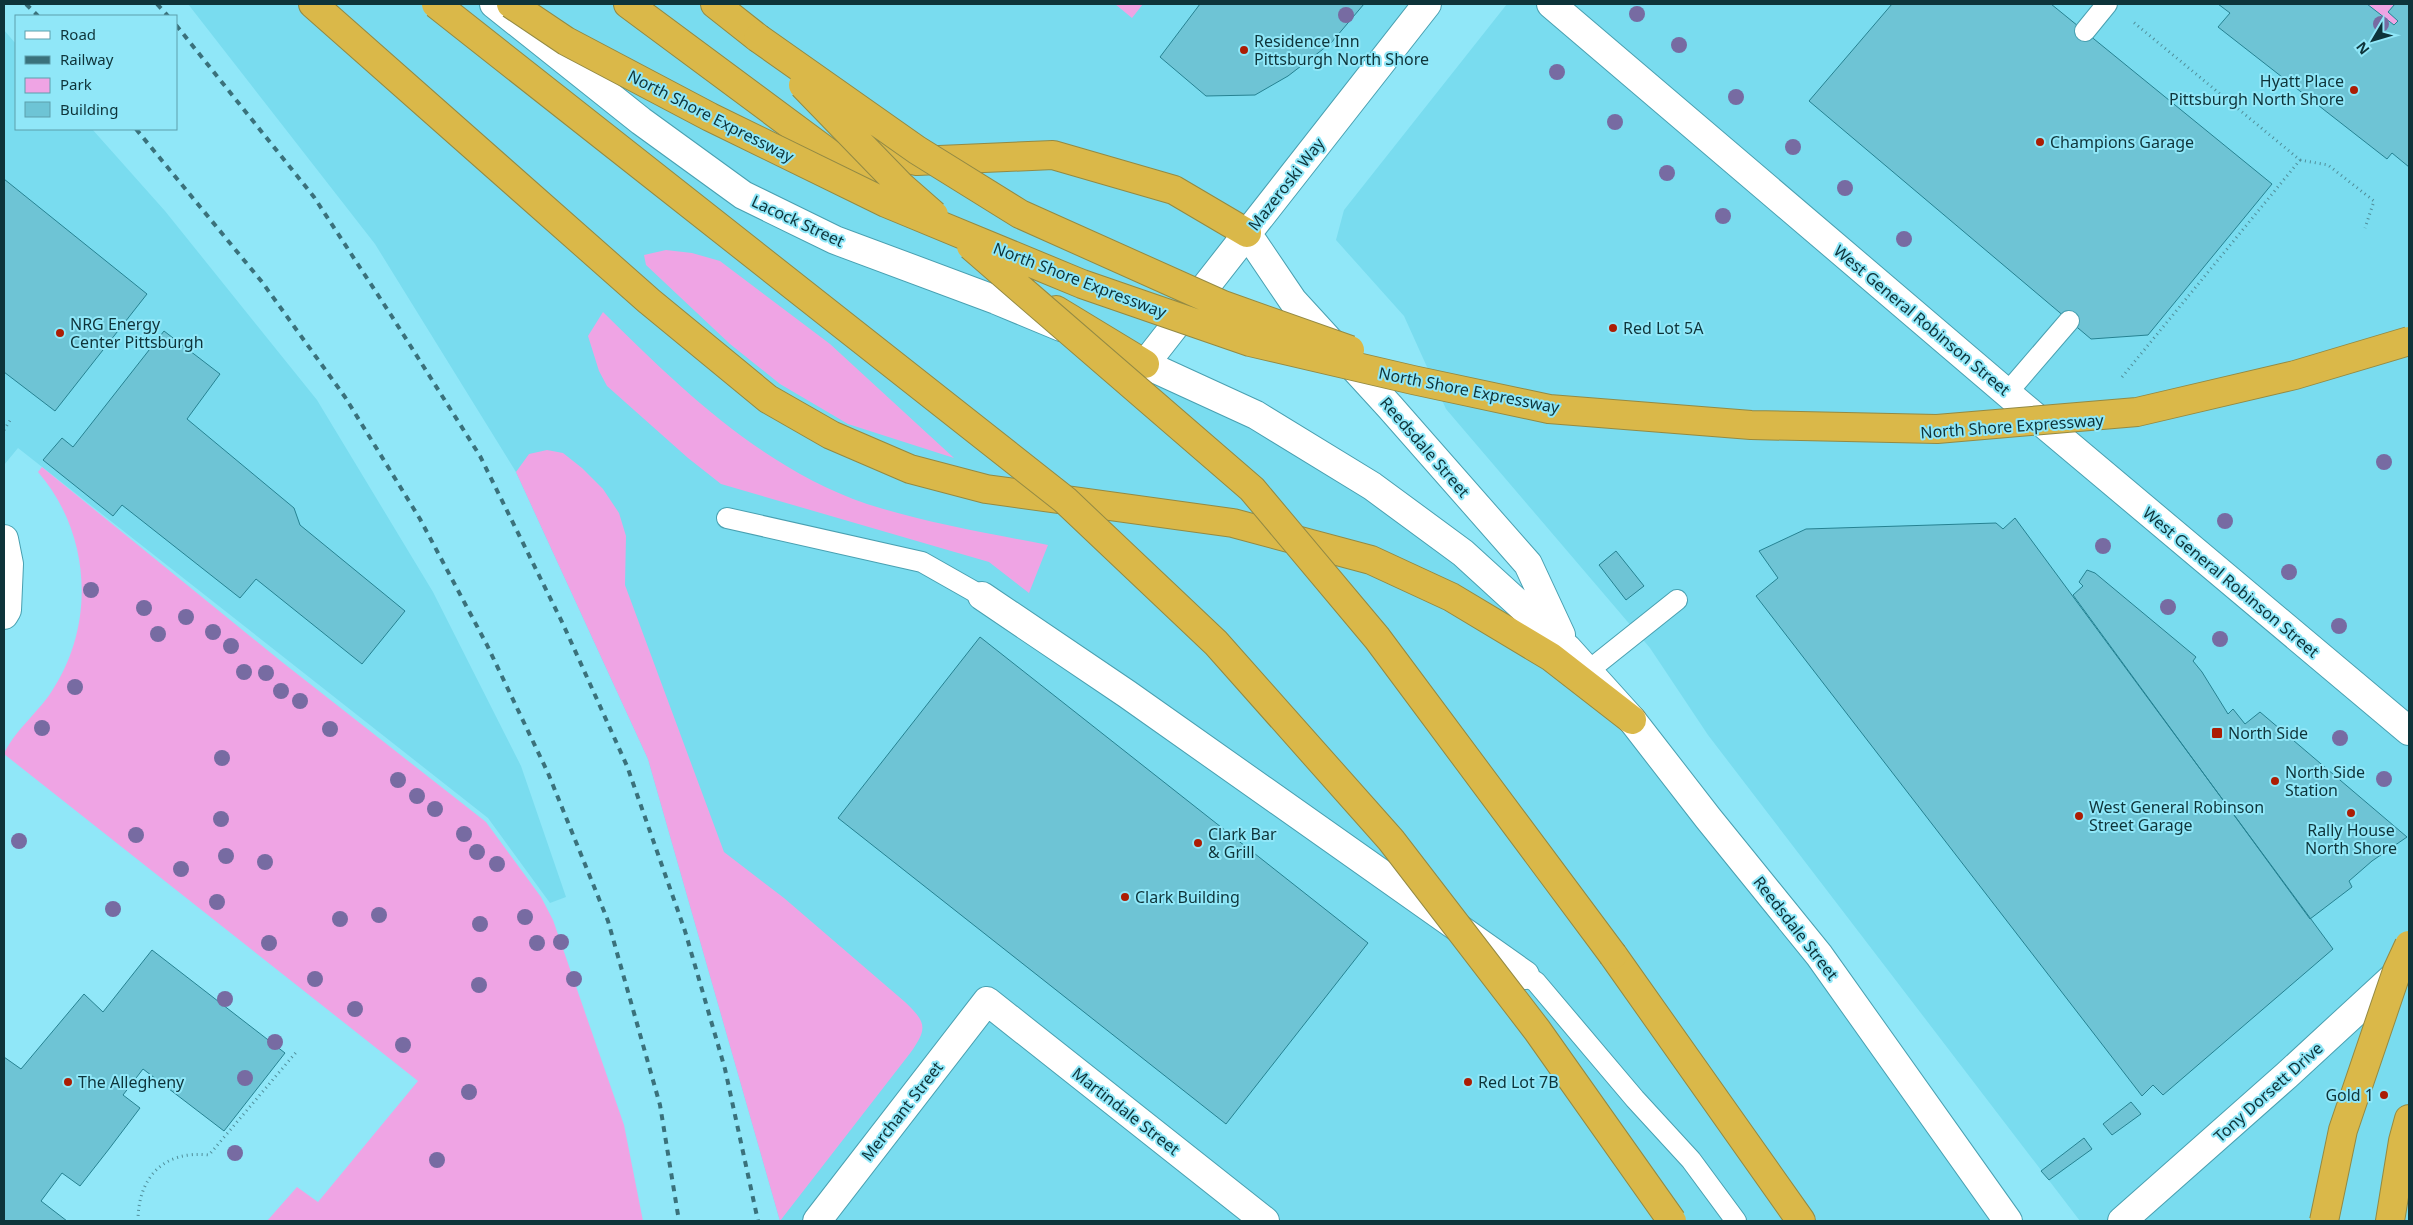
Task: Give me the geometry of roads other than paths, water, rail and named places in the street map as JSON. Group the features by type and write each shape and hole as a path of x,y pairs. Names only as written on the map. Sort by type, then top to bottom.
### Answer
{"highway":[{"path":"313,4 649,300 768,398 840,439 910,468 986,489 1233,523 1371,560 1451,597 1551,657 1632,720"},
{"path":"436,4 1065,500 1216,642 1391,840 1538,1030 1672,1221"},
{"name":"North Shore Expressway","path":"511,4 566,40 710,117 886,203 1082,284 1250,342 1413,380 1549,408 1751,425 1937,429 2137,412 2295,375 2409,342"},
{"path":"628,4 959,248 1145,364"},
{"name":"North Shore Expressway","path":"715,4 758,38 917,150 1020,214 1223,305 1387,363 1578,407 1756,427 1941,433 2094,422 2250,391 2378,354 2409,342"},
{"path":"758,38 901,186 1252,489 1389,653 1613,955 1801,1221"},
{"path":"805,136 917,160 1053,156 1174,190 1247,233"},
{"path":"2324,1221 2343,1130 2397,971 2409,945"},
{"path":"2390,1221 2403,1141 2409,1119"}],"main road":[{"name":"Lacock Street","path":"494,4 641,121 743,195 834,240 996,300 1145,364"},
{"name":"Mazeroski Way","path":"1145,364 1427,4"},
{"name":"West General Robinson Street","path":"1551,4 2007,393 2409,731"},
{"name":"Reedsdale Street","path":"1247,233 1293,301 1390,407 1528,564 1566,648"},
{"name":"Reedsdale Street","path":"1145,364 1256,415 1372,486 1464,553 1566,648 1632,720 1708,818 1819,955 2008,1221"},
{"path":"4,615 6,610 6,552"},
{"path":"982,596 1127,694 1525,975"},
{"name":"Tony Dorsett Drive","path":"2122,1221 2390,982 2409,958"},
{"name":"Merchant Street","path":"817,1221 987,1001"},
{"name":"Martindale Street","path":"987,1001 1265,1221"}],"lane":[{"path":"2085,31 2107,4"},
{"path":"2007,393 2069,320"},
{"path":"728,518 922,562 982,596"},
{"path":"1588,671 1677,600"},
{"path":"1525,975 1536,982 1635,1099 1691,1160 1736,1221"}],"railway":[{"path":"26,4 37,15"},
{"path":"157,4 167,15"},
{"path":"178,27 314,197 391,315 480,456 563,624 627,766 685,931 725,1069 758,1221"},
{"path":"137,130 262,282 345,397 420,519 487,645 548,773 608,921 660,1105 679,1221"}],"place":[{"name":"Residence Inn Pittsburgh North Shore","path":"1244,50"},
{"name":"Hyatt Place Pittsburgh North Shore","path":"2354,90"},
{"name":"Champions Garage","path":"2040,142"},
{"name":"Red Lot 5A","path":"1613,328"},
{"name":"NRG Energy Center Pittsburgh","path":"60,333"},
{"name":"North Side","path":"2217,733"},
{"name":"North Side Station","path":"2275,781"},
{"name":"Rally House North Shore","path":"2351,813"},
{"name":"West General Robinson Street Garage","path":"2079,816"},
{"name":"Clark Bar & Grill","path":"1198,843"},
{"name":"Clark Building","path":"1125,897"},
{"name":"The Allegheny","path":"68,1082"},
{"name":"Red Lot 7B","path":"1468,1082"},
{"name":"Gold 1","path":"2384,1095"}]}
